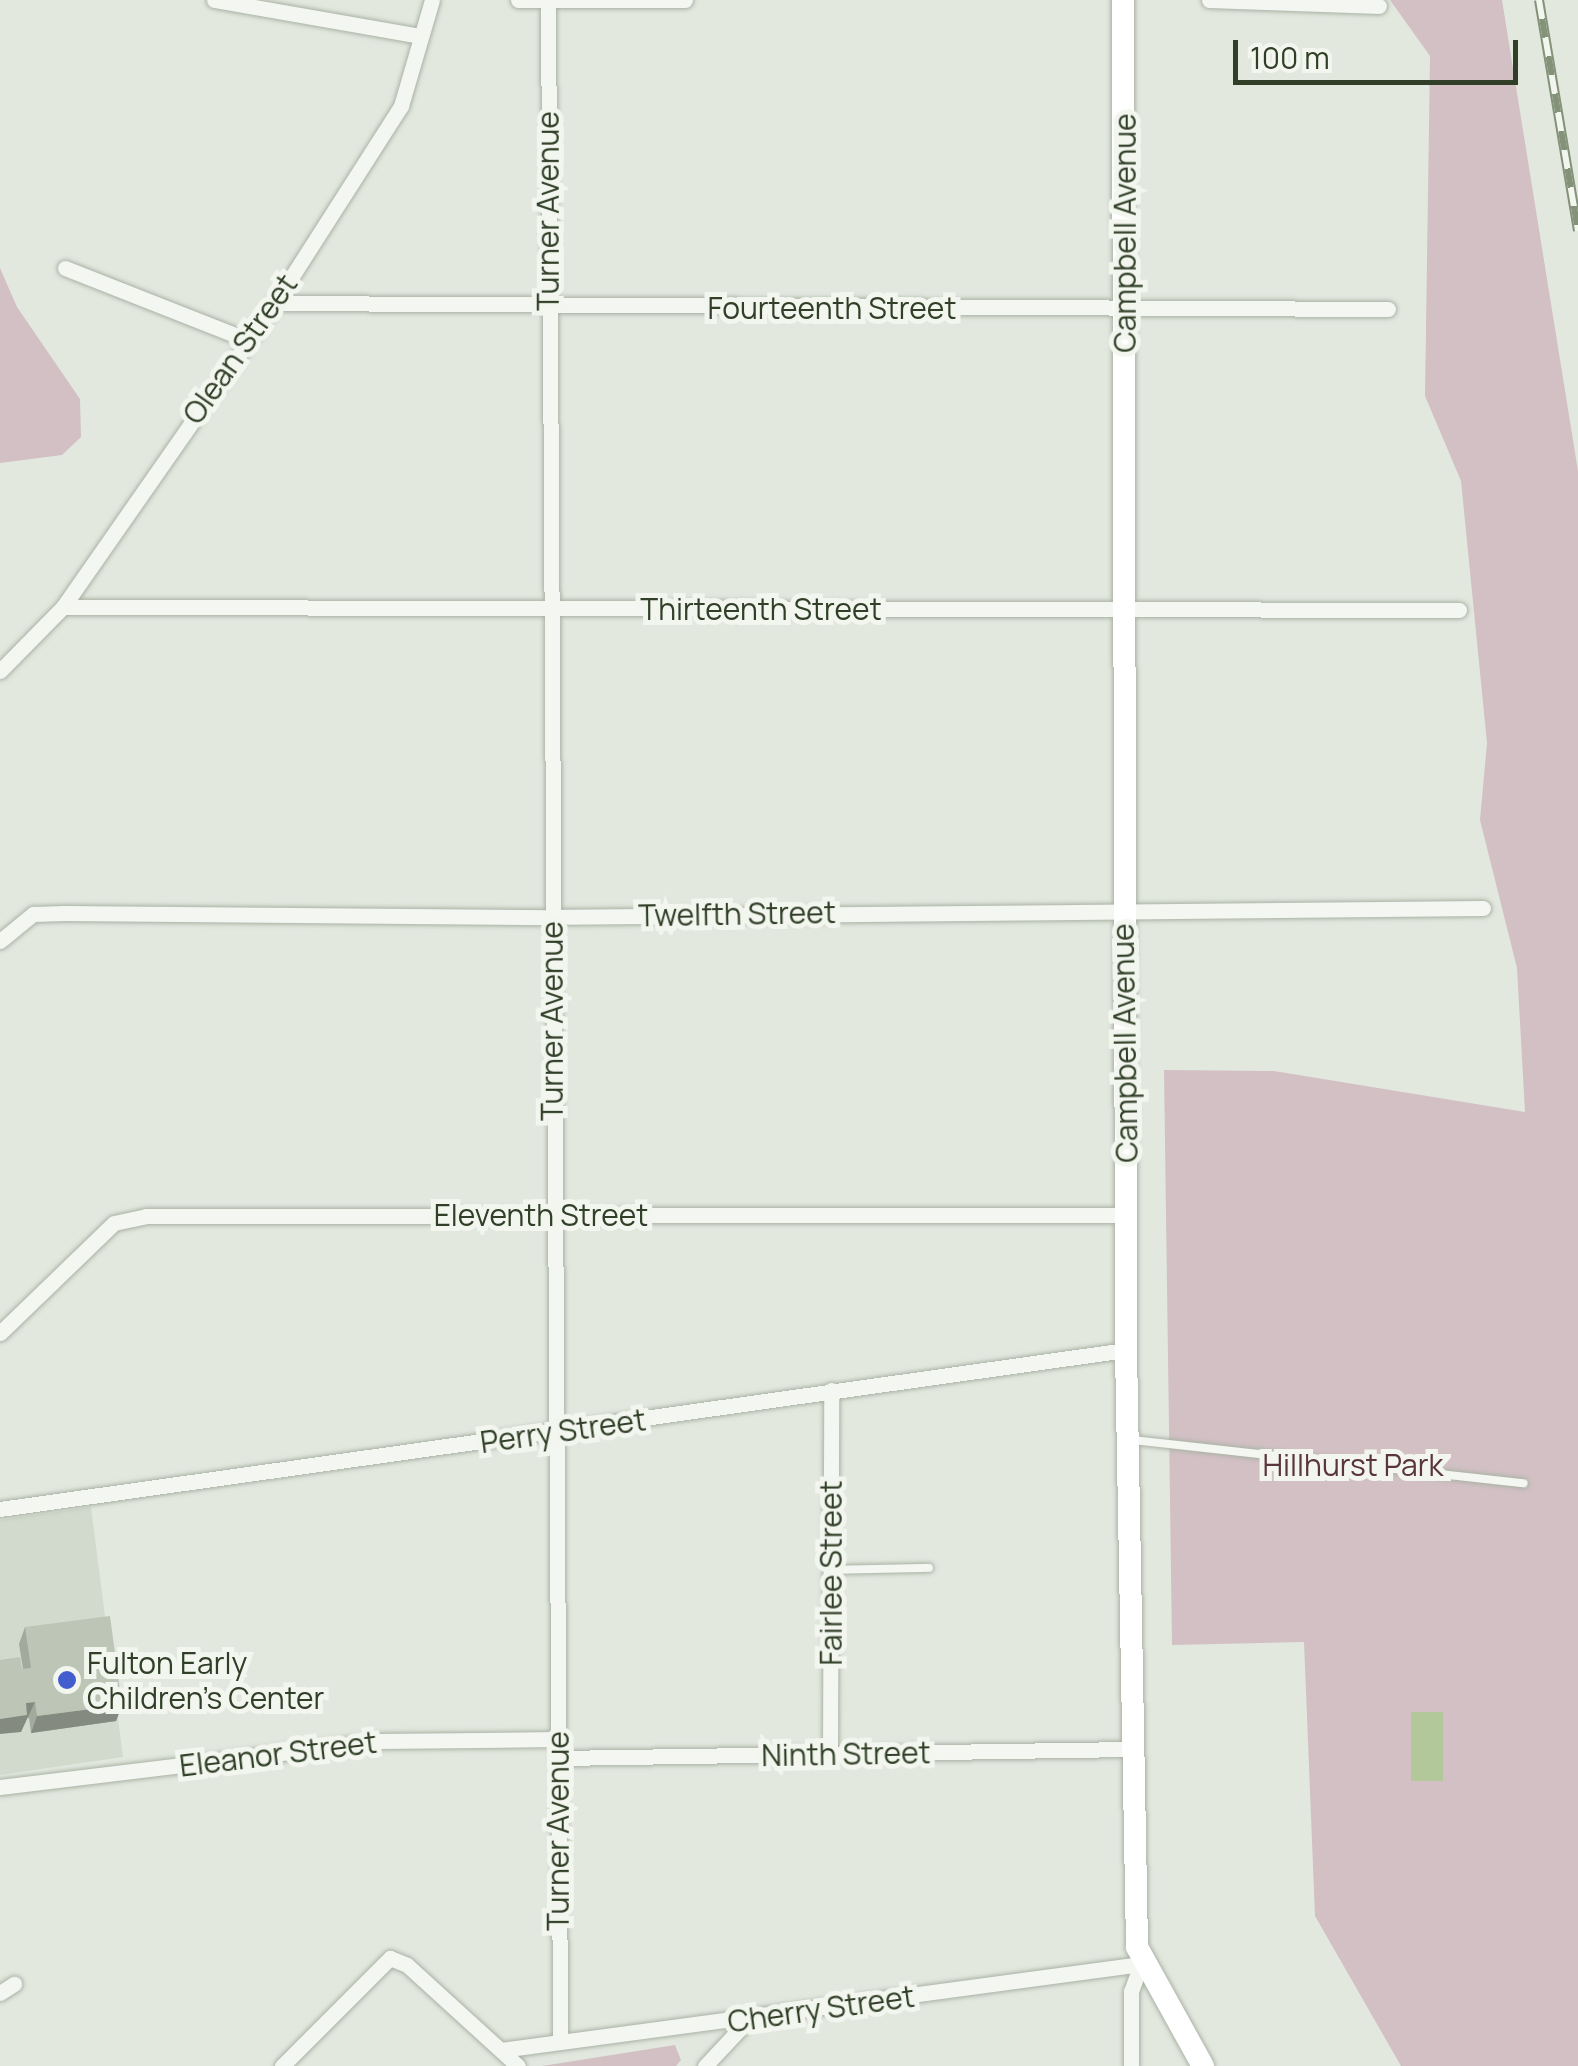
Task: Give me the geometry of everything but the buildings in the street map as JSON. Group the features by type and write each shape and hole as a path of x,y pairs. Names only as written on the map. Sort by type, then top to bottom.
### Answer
{"street":[{"path":"214,0 421,36"},
{"name":"Olean Street","path":"0,672 62,607 245,339 275,303 402,106 432,0"},
{"path":"518,0 685,0"},
{"name":"Turner Avenue","path":"548,0 547,609 560,2042"},
{"name":"Campbell Avenue","path":"1123,0 1127,308 1126,1350 1141,1964"},
{"path":"1210,0 1380,6"},
{"path":"65,268 245,339"},
{"name":"Fourteenth Street","path":"275,303 548,308 1388,309"},
{"name":"Thirteenth Street","path":"62,607 1459,610"},
{"name":"Twelfth Street","path":"0,941 33,914 64,913 552,917 1124,907 1483,908"},
{"name":"Eleventh Street","path":"0,1333 114,1223 146,1216 1127,1215"},
{"name":"Perry Street","path":"0,1508 1126,1350"},
{"name":"Fairlee Street","path":"830,1755 831,1390"},
{"name":"Eleanor Street","path":"0,1787 378,1741 558,1739"},
{"name":"Ninth Street","path":"558,1758 1134,1749"},
{"path":"282,2066 390,1958 407,1965 518,2066"},
{"path":"1131,2066 1131,1991 1141,1964 1161,1981 1203,2066"},
{"name":"Cherry Street","path":"501,2050 748,2020 1141,1964"},
{"path":"705,2066 748,2020"}],"lane":[{"path":"1128,1440 1524,1483"},
{"path":"830,1570 929,1568"}],"shaded area":[{"path":"91,1507 123,1757 0,1775 0,1520"},
{"path":"1411,1712 1443,1712 1443,1781 1411,1781"}],"green space":[{"name":"Hillhurst Park","path":"1390,0 1502,0 1578,471 1578,2066 1401,2066 1315,1916 1304,1642 1172,1645 1164,1070 1274,1071 1525,1112 1517,968 1480,820 1487,743 1461,481 1425,396 1430,56"},
{"path":"0,268 17,307 80,399 81,437 62,455 0,463"},
{"path":"675,2045 681,2060 676,2066 542,2066"}],"railway":[{"path":"1539,0 1578,231"}],"place":[{"name":"Fulton Early Children's Center","path":"67,1680"}]}
